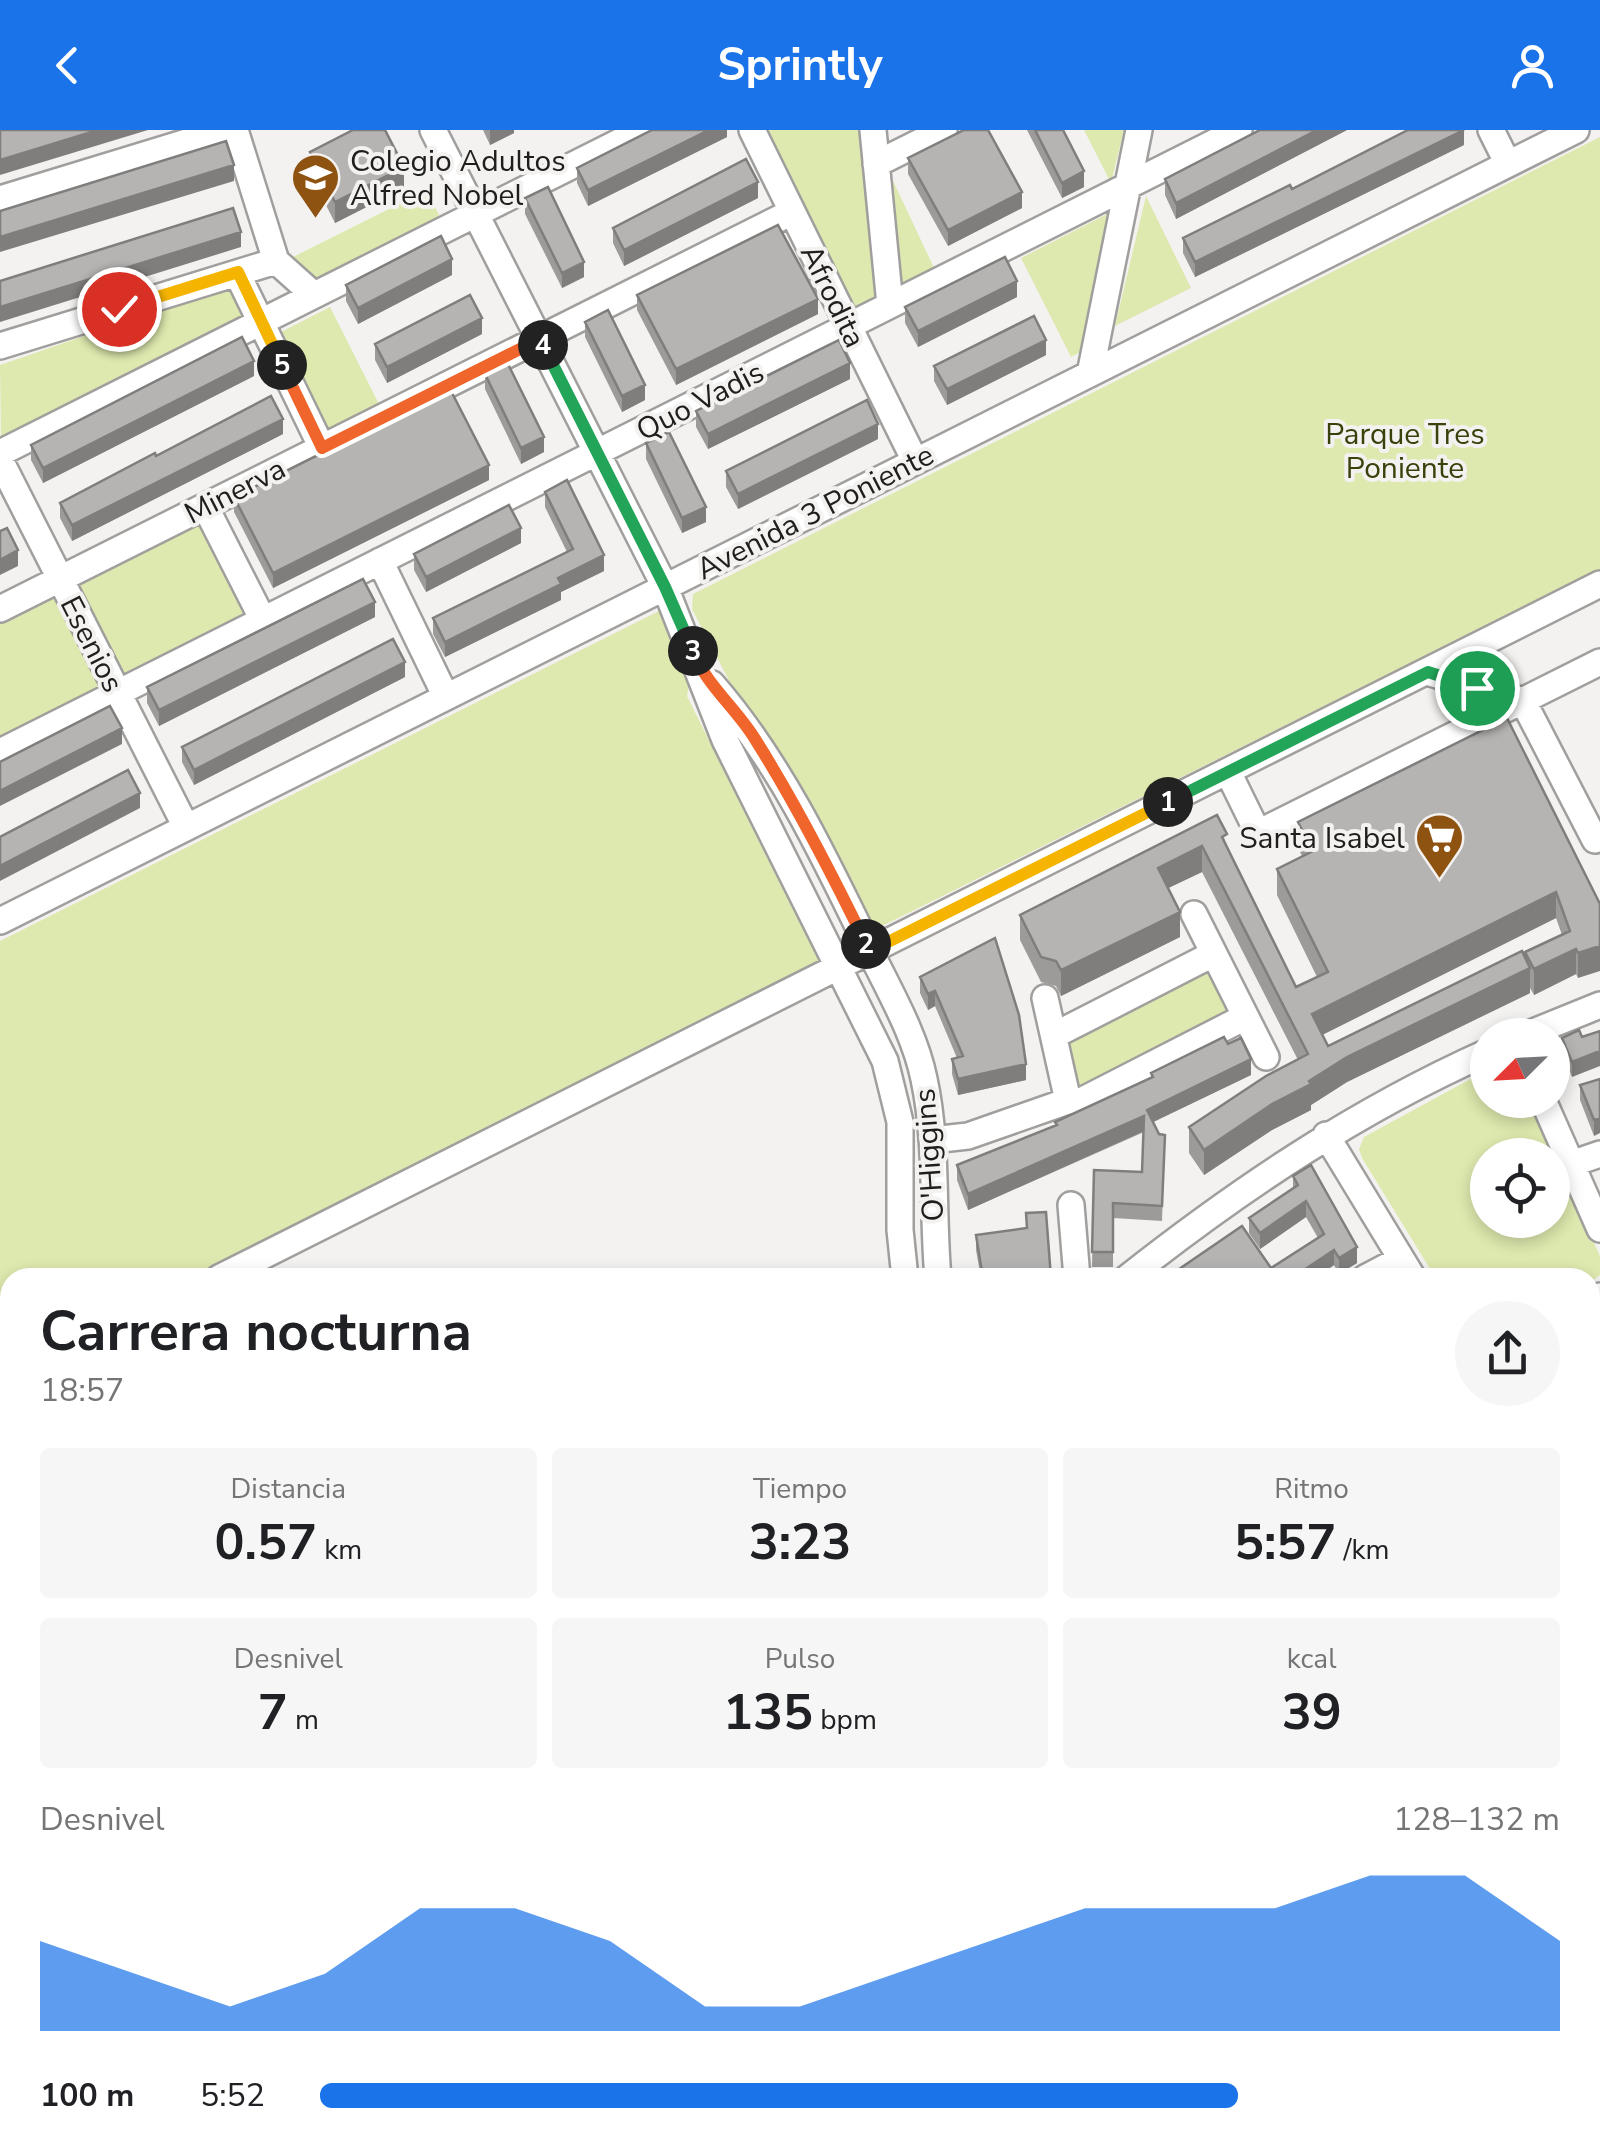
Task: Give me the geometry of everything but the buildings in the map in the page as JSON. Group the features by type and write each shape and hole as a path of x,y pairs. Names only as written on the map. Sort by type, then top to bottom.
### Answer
{"street":[{"path":"0,199 226,130"},
{"path":"236,130 276,261 314,295"},
{"name":"O'Higgins","path":"433,130 665,587 702,673 725,740 880,1050 896,1102 901,1144 900,1230 905,1268"},
{"name":"Afrodita","path":"752,130 915,462"},
{"path":"873,130 890,305"},
{"path":"876,164 944,130"},
{"path":"1090,374 1139,130"},
{"name":"Quo Vadis","path":"0,752 1239,130"},
{"path":"1491,130 1508,164"},
{"name":"Avenida 3 Poniente","path":"0,921 1576,130"},
{"path":"0,456 627,134"},
{"name":"Minerva","path":"0,609 792,212"},
{"path":"0,346 276,261"},
{"path":"238,272 322,448"},
{"name":"Esenios","path":"0,456 186,828"},
{"path":"206,506 263,620"},
{"path":"380,561 446,697"},
{"path":"239,1268 1600,584"},
{"path":"1228,772 1258,833 1600,662"},
{"path":"1428,672 1524,701 1595,840 1600,838"},
{"name":"O'Higgins","path":"702,673 743,720 781,780 870,951 918,1054 932,1140 938,1268"},
{"path":"1194,914 1266,1057"},
{"path":"1055,1035 1213,954"},
{"path":"1044,998 1068,1101"},
{"path":"1568,1018 1600,1005"},
{"path":"932,1140 968,1136 1081,1100 1245,1017"},
{"path":"1140,1268 1218,1208 1326,1135 1470,1061"},
{"path":"1551,1118 1600,1228"},
{"path":"1326,1135 1407,1268"},
{"path":"1572,1164 1600,1154"},
{"path":"1071,1205 1076,1268"}],"green space":[{"path":"757,130 864,130 881,298 849,314"},
{"path":"1084,130 1124,130 1111,183"},
{"name":"Parque Tres Poniente","path":"1600,137 1600,569 874,930 796,781 754,729 692,609 693,594"},
{"path":"886,166 935,270 893,292"},
{"path":"427,190 441,219 316,282 285,261"},
{"path":"1146,196 1191,288 1115,326"},
{"path":"1117,209 1086,349 1071,357 1021,258"},
{"path":"233,285 247,314 1,438 0,365"},
{"path":"330,307 380,406 327,433 277,334"},
{"path":"204,519 255,619 124,686 73,586"},
{"path":"54,584 107,687 0,742 0,611"},
{"path":"663,609 692,670 687,696 820,964 212,1268 0,1268 0,941"},
{"path":"1208,968 1231,1012 1079,1092 1068,1085 1069,1042"},
{"path":"1470,1079 1470,1118 1537,1118 1546,1138 1470,1138 1470,1238 1570,1238 1570,1190 1600,1256 1600,1268 1429,1268 1359,1149 1364,1137"}],"place":[{"name":"Colegio Adultos Alfred Nobel","path":"315,220"},
{"name":"Santa Isabel","path":"1440,880"}],"route":[{"path":"119,309 238,272 322,448 540,339 676,610 702,673 743,720 781,780 870,951 1428,672 1477,688"}]}
